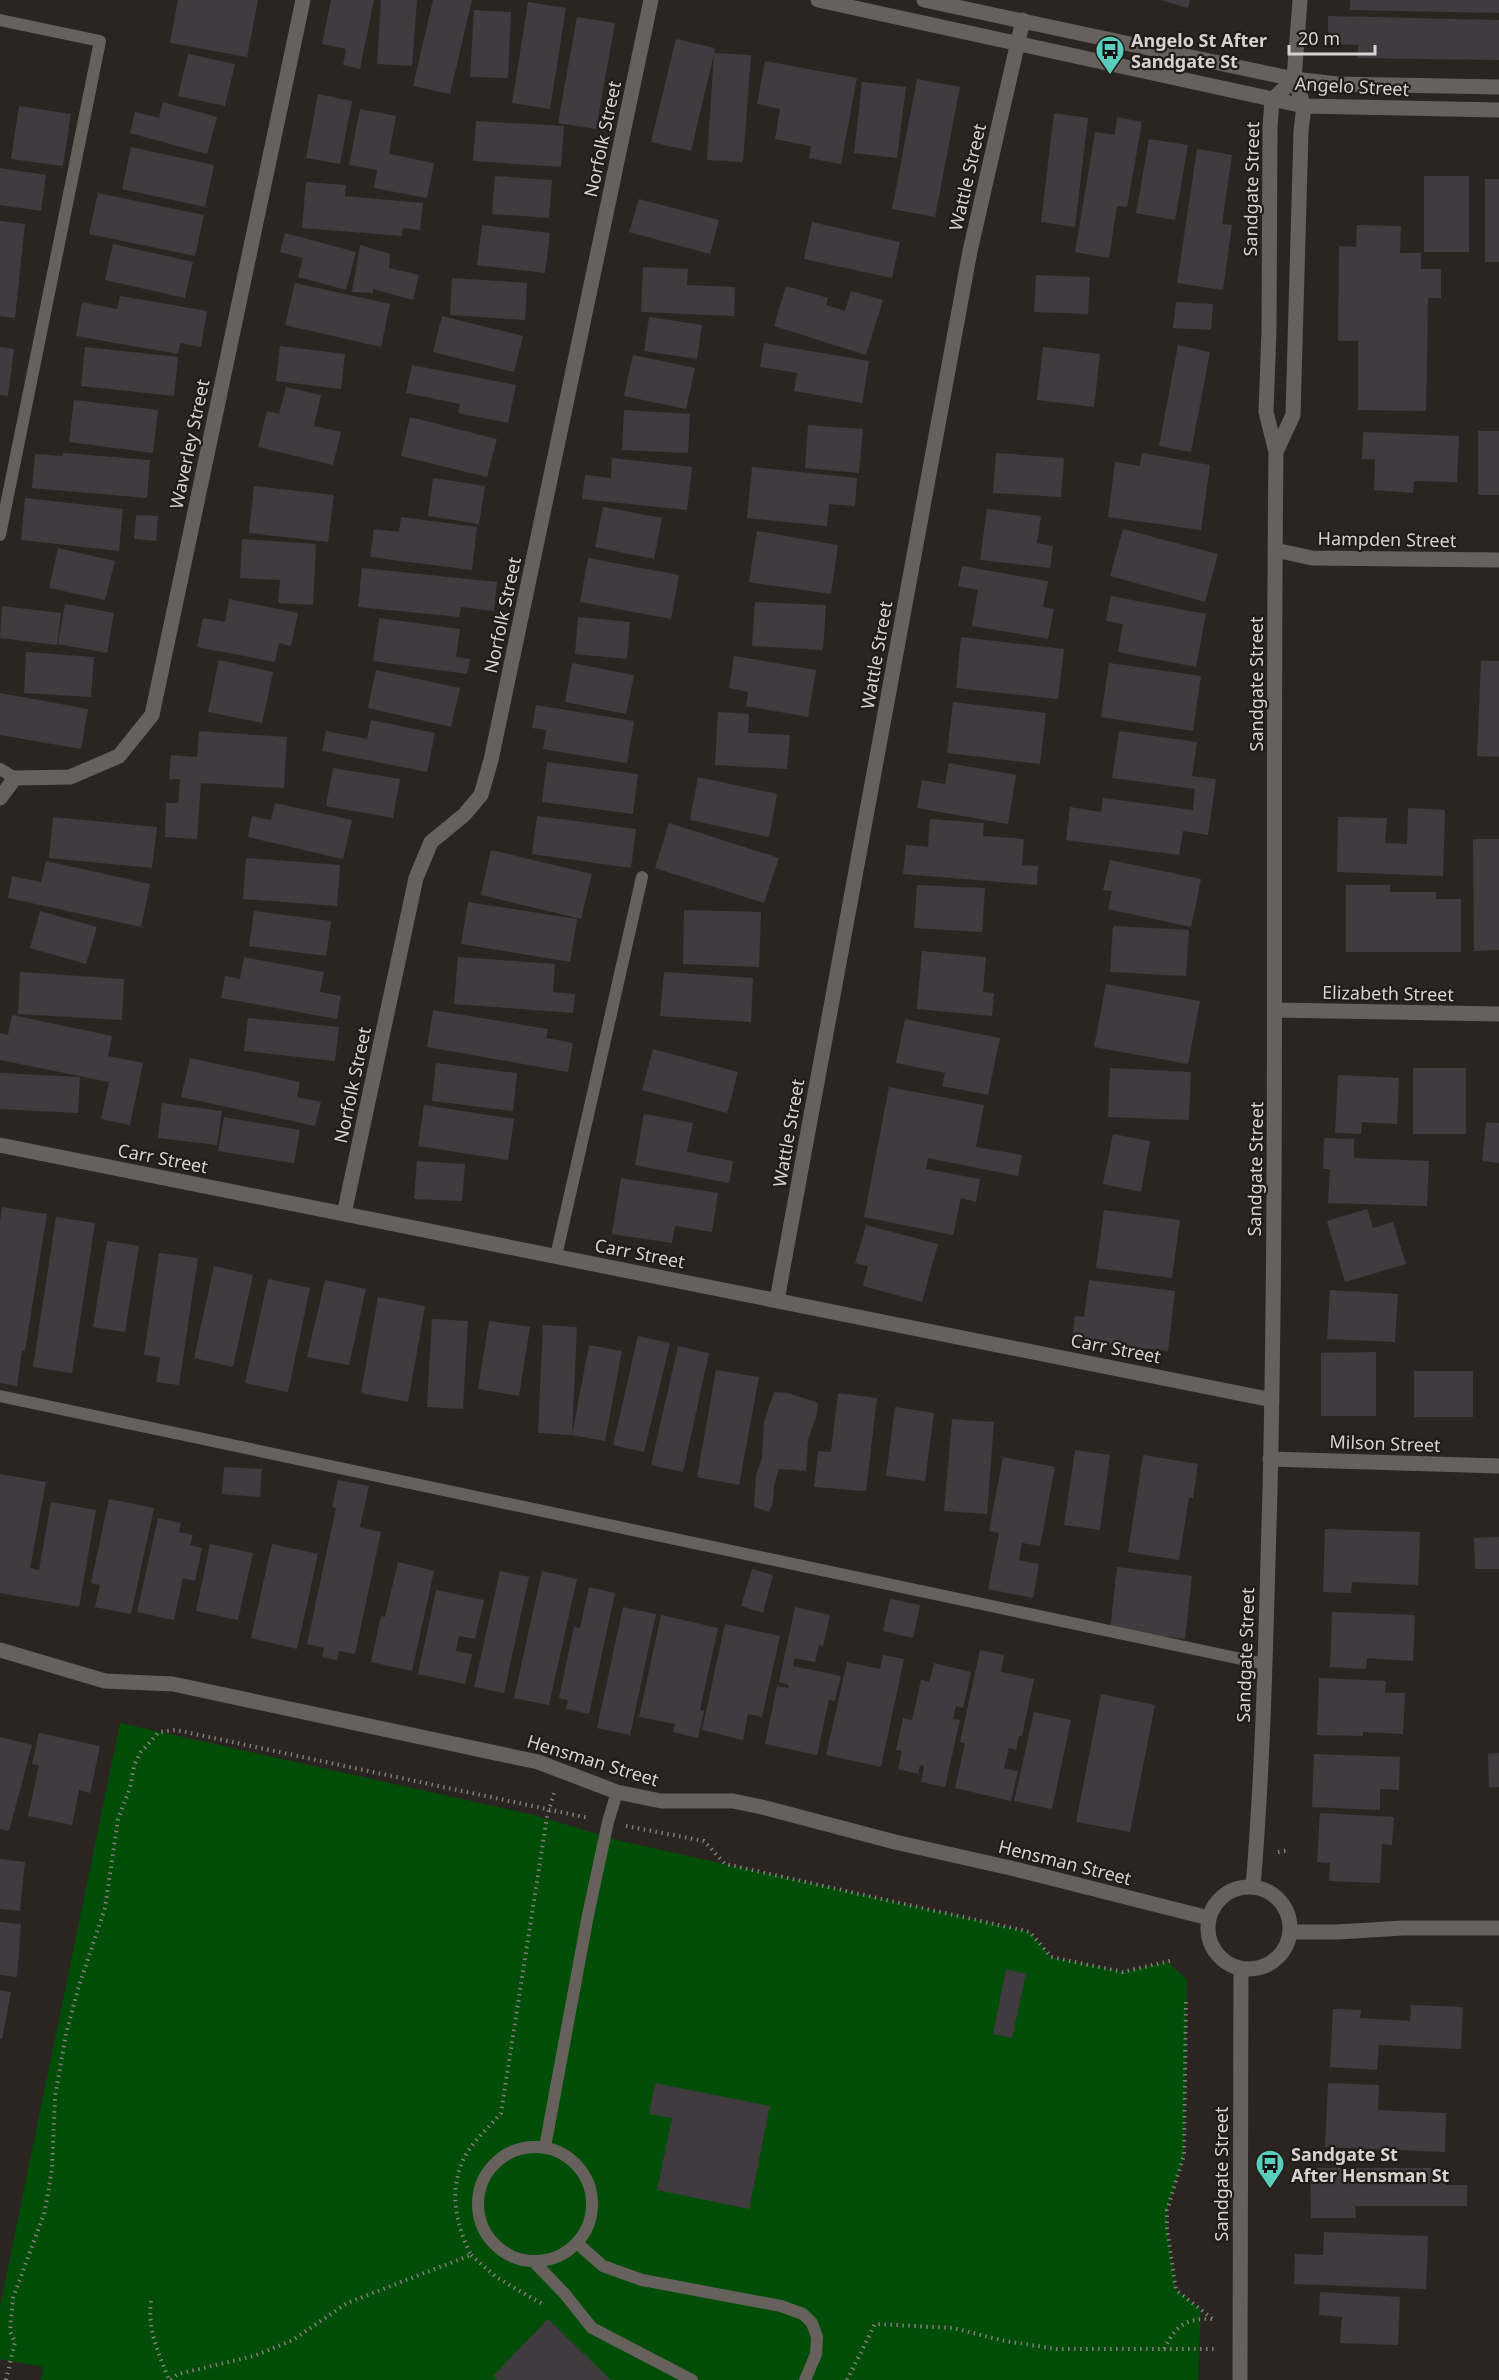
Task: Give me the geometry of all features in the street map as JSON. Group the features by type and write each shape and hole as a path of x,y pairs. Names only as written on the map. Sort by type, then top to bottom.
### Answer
{"street":[{"name":"Waverley Street","path":"15,778 70,777 119,756 152,715 303,0"},
{"name":"Norfolk Street","path":"344,1215 416,878 431,842 464,815 481,795 491,760 651,0"},
{"name":"Angelo Street","path":"818,0 1304,106 1499,110"},
{"name":"Angelo Street","path":"924,0 1294,79 1337,84 1499,87"},
{"name":"Sandgate Street","path":"1276,452 1293,415 1301,131 1304,106 1294,79 1300,0"},
{"name":"Wattle Street","path":"777,1300 970,251 1023,20"},
{"name":"Sandgate Street","path":"1253,1887 1265,1664 1272,1400 1276,1010 1276,452 1266,412 1272,100 1294,79"},
{"name":"Hampden Street","path":"1275,550 1312,558 1499,560"},
{"path":"0,798 15,778"},
{"name":"Elizabeth Street","path":"1276,1010 1499,1014"},
{"name":"Carr Street","path":"0,1145 1272,1400"},
{"name":"Milson Street","path":"1270,1459 1499,1466"},
{"name":"Hensman Street","path":"0,1650 105,1680 173,1684 538,1762 617,1791 661,1801 733,1801 762,1807 895,1842 1015,1869 1209,1918"},
{"path":"1253,1887 1265,1890 1285,1907 1290,1919 1287,1945 1274,1961 1255,1969 1241,1969 1218,1956 1211,1944 1208,1932 1209,1918 1221,1898 1241,1888 1253,1887"},
{"path":"1290,1932 1403,1928 1499,1928"},
{"name":"Sandgate Street","path":"1240,2380 1239,2001 1241,1969"}],"lane":[{"path":"0,20 100,41 0,535"},
{"path":"0,769 15,778"},
{"path":"556,1256 642,877"},
{"path":"0,1396 1265,1664"},
{"path":"544,2147 586,1926 608,1822 617,1791"},
{"path":"530,2146 544,2147 558,2151 579,2167 591,2192 591,2219 577,2243 557,2256 533,2261 512,2256 494,2244 480,2219 477,2205 479,2191 488,2171 503,2156 530,2146"},
{"path":"577,2243 603,2266 642,2280 781,2306 803,2314 812,2323 817,2337 816,2354 805,2380"},
{"path":"533,2261 564,2293 592,2328 692,2380"}],"path":[{"path":"6,2380 15,2342 10,2331 13,2298 44,2214 49,2188 55,2096 66,2034 78,1989 105,1908 118,1820 130,1788 134,1766 140,1753 159,1732 176,1730 704,1841 725,1864 1030,1932 1051,1957 1123,1972 1174,1960"},
{"path":"152,2301 149,2321 170,2380 178,2374 254,2356 293,2340 347,2303 390,2284 471,2255 460,2233 454,2203 458,2174 470,2149 501,2113 549,1809 561,1769"},
{"path":"1275,1852 1289,1850"},
{"path":"1164,2349 1172,2334 1183,2324 1198,2318 1214,2320 1176,2290 1167,2229 1167,2210 1184,2155 1186,2002"},
{"path":"847,2380 875,2324 953,2328 1005,2341 1057,2349 1214,2349"}],"green space":[{"path":"120,1723 534,1815 621,1841 1030,1932 1051,1957 1123,1972 1168,1962 1187,1980 1184,2155 1167,2210 1167,2229 1176,2290 1201,2309 1198,2380 41,2380 43,2367 0,2359 0,2306"}],"building":[{"path":"178,0 258,0 247,57 170,43"},
{"path":"331,0 374,0 360,69 343,65 346,49 322,44"},
{"path":"381,0 417,0 412,66 377,64"},
{"path":"433,0 472,0 450,94 413,86"},
{"path":"1160,0 1190,0 1188,8"},
{"path":"1350,0 1499,0 1499,13 1350,10"},
{"path":"528,2 566,8 550,109 512,103"},
{"path":"474,10 511,12 508,78 470,77"},
{"path":"1328,16 1499,20 1499,60 1358,58 1358,45 1328,44"},
{"path":"577,17 615,23 596,129 558,123"},
{"path":"676,39 715,48 714,53 751,55 743,162 707,160 714,54 691,151 651,142"},
{"path":"188,54 235,64 225,106 178,96"},
{"path":"765,61 857,78 841,164 809,158 811,146 775,139 780,109 757,104"},
{"path":"917,79 960,87 935,217 892,209"},
{"path":"862,82 906,87 897,158 854,153"},
{"path":"318,94 352,101 340,164 306,158"},
{"path":"163,102 217,117 207,154 130,133 135,112 159,118"},
{"path":"19,106 71,114 63,166 11,159"},
{"path":"360,109 396,116 389,154 434,163 427,198 374,188 377,170 349,165"},
{"path":"1054,113 1088,118 1075,227 1041,222"},
{"path":"1117,117 1142,122 1127,207 1117,206 1109,258 1075,252 1095,132 1115,135"},
{"path":"476,121 564,126 561,167 473,161"},
{"path":"1149,139 1188,145 1175,220 1136,213"},
{"path":"131,147 214,165 205,207 122,189"},
{"path":"1197,149 1232,155 1222,224 1232,225 1223,290 1177,283"},
{"path":"0,168 46,175 41,211 0,205"},
{"path":"495,176 552,180 549,218 492,214"},
{"path":"1424,176 1469,176 1469,252 1424,252"},
{"path":"1485,179 1499,179 1499,262 1485,262"},
{"path":"306,182 346,185 345,196 423,203 420,230 403,228 402,236 302,228"},
{"path":"98,193 204,215 195,256 89,234"},
{"path":"639,199 719,220 710,254 629,232"},
{"path":"0,221 25,224 15,318 0,316"},
{"path":"812,222 900,242 892,278 804,259"},
{"path":"482,225 550,233 545,273 477,265"},
{"path":"1357,225 1401,226 1400,253 1421,253 1421,269 1441,269 1441,298 1428,298 1426,411 1358,410 1358,341 1338,341 1339,246 1356,247"},
{"path":"285,233 356,252 346,290 298,277 303,258 280,252"},
{"path":"113,244 193,262 185,298 105,280"},
{"path":"360,245 390,254 389,268 419,275 413,300 373,289 373,293 352,292"},
{"path":"643,267 688,269 687,285 735,287 734,316 641,312"},
{"path":"1036,275 1090,277 1088,314 1034,312"},
{"path":"452,278 527,283 525,320 450,315"},
{"path":"295,283 390,304 381,347 285,325"},
{"path":"786,286 828,298 826,305 845,311 851,291 883,300 866,355 774,326"},
{"path":"120,296 207,311 201,347 180,343 178,354 76,336 82,302 117,309"},
{"path":"1176,302 1213,304 1211,330 1173,328"},
{"path":"442,316 523,336 514,372 433,352"},
{"path":"649,317 702,325 697,359 644,351"},
{"path":"764,343 869,361 862,403 794,391 797,373 760,367"},
{"path":"1178,345 1210,352 1191,452 1159,446"},
{"path":"280,346 345,354 341,389 276,381"},
{"path":"0,347 14,349 8,396 0,395"},
{"path":"85,347 178,357 174,396 81,386"},
{"path":"1043,347 1100,354 1094,407 1037,400"},
{"path":"633,355 695,368 686,409 624,396"},
{"path":"412,365 516,385 508,423 458,413 460,404 406,393"},
{"path":"286,387 321,395 314,426 341,432 333,465 258,447 267,411 279,414"},
{"path":"74,400 158,410 153,453 69,442"},
{"path":"624,410 690,414 688,453 622,450"},
{"path":"410,417 497,439 487,477 401,456"},
{"path":"808,425 863,429 859,473 805,468"},
{"path":"1478,431 1499,431 1499,495 1478,495"},
{"path":"1363,432 1459,436 1457,482 1414,481 1413,493 1374,490 1375,459 1362,459"},
{"path":"63,453 150,460 147,498 32,488 35,454 63,456"},
{"path":"996,453 1064,458 1061,497 993,493"},
{"path":"1142,453 1210,465 1201,530 1108,517 1115,462 1140,466"},
{"path":"612,458 692,467 687,510 582,499 585,475 611,478"},
{"path":"752,467 857,478 855,506 829,504 827,526 747,518"},
{"path":"433,478 485,486 479,524 428,516"},
{"path":"254,486 334,495 328,542 249,533"},
{"path":"25,498 123,509 119,551 21,540"},
{"path":"603,507 662,518 654,559 595,547"},
{"path":"987,509 1041,516 1037,543 1053,546 1050,568 980,560"},
{"path":"136,515 158,516 156,541 134,539"},
{"path":"401,517 477,527 472,570 370,557 374,529 399,532"},
{"path":"1123,529 1218,554 1205,602 1110,576"},
{"path":"757,531 838,545 831,594 749,582"},
{"path":"242,539 316,544 313,605 278,603 280,580 240,578"},
{"path":"58,548 115,561 105,600 49,588"},
{"path":"588,558 679,575 671,619 580,602"},
{"path":"962,566 1048,581 1043,607 1054,609 1048,639 972,626 978,590 958,586"},
{"path":"362,568 497,582 494,611 461,607 459,617 358,607"},
{"path":"1111,596 1206,614 1196,667 1118,652 1123,624 1106,621"},
{"path":"229,599 298,613 291,646 279,643 275,662 197,647 203,618 225,622"},
{"path":"755,602 826,605 823,650 752,646"},
{"path":"65,604 114,613 107,653 58,644"},
{"path":"2,606 61,613 57,645 0,638"},
{"path":"578,617 630,622 627,659 575,654"},
{"path":"379,618 460,629 456,657 470,659 467,674 373,661"},
{"path":"961,637 1064,649 1058,699 956,688"},
{"path":"26,652 94,657 91,697 24,693"},
{"path":"734,656 816,670 808,717 746,706 748,692 729,688"},
{"path":"219,660 273,672 262,723 208,712"},
{"path":"1481,661 1499,661 1499,757 1477,756"},
{"path":"572,663 634,675 626,714 565,702"},
{"path":"1109,663 1201,676 1193,731 1101,717"},
{"path":"376,670 460,688 451,727 368,708"},
{"path":"0,693 88,709 81,749 0,735"},
{"path":"953,702 1046,713 1040,764 947,753"},
{"path":"536,705 634,721 627,763 543,749 546,730 532,728"},
{"path":"718,712 749,714 748,733 790,735 787,769 715,765"},
{"path":"371,720 435,733 427,772 322,751 326,731 367,739"},
{"path":"199,731 287,737 284,788 201,783 197,839 165,837 166,803 178,803 180,779 169,779 171,755 197,757"},
{"path":"1119,731 1197,742 1192,776 1216,779 1208,835 1183,831 1179,855 1066,840 1070,807 1101,812 1103,798 1193,810 1195,789 1112,778"},
{"path":"547,762 638,774 633,814 542,802"},
{"path":"949,763 1016,775 1008,824 917,808 922,780 945,784"},
{"path":"333,768 400,779 393,818 326,806"},
{"path":"698,777 777,794 769,837 690,820"},
{"path":"275,803 352,820 343,859 248,837 252,816 271,820"},
{"path":"1408,808 1445,810 1443,876 1337,872 1338,817 1387,818 1385,843 1407,844"},
{"path":"537,816 636,829 631,868 532,854"},
{"path":"53,817 157,827 152,868 49,858"},
{"path":"930,819 984,823 983,836 1024,839 1022,865 1038,866 1037,885 903,874 906,845 928,847"},
{"path":"669,823 779,858 764,903 655,868"},
{"path":"1473,839 1499,839 1499,950 1474,951"},
{"path":"491,850 592,874 581,919 481,895"},
{"path":"246,858 340,865 337,906 243,899"},
{"path":"1110,860 1201,879 1191,927 1108,909 1112,891 1103,890"},
{"path":"46,861 150,884 141,927 8,898 12,876 41,882"},
{"path":"917,885 985,888 982,932 914,928"},
{"path":"1346,885 1390,885 1390,892 1436,892 1436,899 1461,899 1461,952 1346,952"},
{"path":"468,902 577,919 570,962 461,944"},
{"path":"684,910 761,912 759,967 683,964"},
{"path":"40,911 97,927 86,964 30,948"},
{"path":"254,911 331,921 326,956 249,946"},
{"path":"1113,926 1189,930 1186,976 1110,972"},
{"path":"922,951 986,957 983,992 994,993 992,1016 917,1009"},
{"path":"244,957 324,972 320,992 341,996 337,1019 221,998 225,976 240,979"},
{"path":"458,957 555,964 553,992 575,994 573,1013 454,1004"},
{"path":"20,972 124,979 122,1020 18,1014"},
{"path":"664,972 753,978 751,1022 660,1016"},
{"path":"1106,984 1200,1001 1188,1064 1094,1047"},
{"path":"433,1010 548,1029 546,1038 573,1043 568,1072 427,1047"},
{"path":"12,1015 112,1036 108,1056 143,1063 130,1125 101,1119 109,1082 0,1060 0,1033 8,1035"},
{"path":"248,1018 339,1027 335,1061 244,1051"},
{"path":"905,1019 1000,1038 988,1095 942,1086 945,1073 896,1063"},
{"path":"653,1049 738,1072 727,1113 642,1090"},
{"path":"190,1058 300,1082 297,1097 321,1102 315,1126 181,1097"},
{"path":"436,1063 517,1073 513,1111 432,1101"},
{"path":"1110,1068 1191,1072 1189,1120 1108,1117"},
{"path":"1413,1068 1466,1068 1466,1134 1413,1134"},
{"path":"0,1073 80,1077 78,1113 0,1109"},
{"path":"1338,1075 1399,1078 1397,1124 1362,1122 1361,1134 1335,1133"},
{"path":"889,1087 984,1105 976,1147 1022,1155 1018,1176 928,1158 926,1169 980,1179 976,1202 961,1198 953,1235 864,1217"},
{"path":"162,1103 222,1111 217,1145 158,1138"},
{"path":"424,1105 514,1119 508,1160 418,1146"},
{"path":"644,1114 693,1123 687,1152 733,1161 729,1183 635,1165"},
{"path":"224,1117 300,1130 294,1163 218,1151"},
{"path":"1486,1122 1499,1123 1499,1163 1482,1161"},
{"path":"1113,1134 1150,1141 1141,1192 1103,1184"},
{"path":"1324,1138 1354,1139 1354,1158 1429,1161 1427,1206 1328,1203 1330,1169 1323,1169"},
{"path":"417,1161 465,1164 462,1201 414,1199"},
{"path":"621,1178 718,1193 712,1232 675,1226 672,1243 612,1234"},
{"path":"2,1207 47,1214 25,1351 22,1351 17,1386 0,1383 0,1221"},
{"path":"1367,1209 1373,1228 1393,1222 1406,1264 1345,1282 1327,1221"},
{"path":"1104,1210 1180,1220 1172,1278 1096,1268"},
{"path":"56,1217 95,1223 72,1373 33,1367"},
{"path":"866,1225 938,1244 922,1302 863,1286 868,1266 855,1263"},
{"path":"107,1241 139,1246 125,1332 93,1327"},
{"path":"159,1253 198,1258 179,1385 156,1382 160,1357 144,1355"},
{"path":"214,1266 253,1275 233,1367 194,1358"},
{"path":"268,1279 310,1288 288,1392 245,1383"},
{"path":"325,1280 366,1289 349,1365 307,1357"},
{"path":"1089,1280 1175,1291 1168,1351 1072,1340 1075,1316 1084,1317"},
{"path":"1330,1290 1398,1294 1395,1342 1327,1339"},
{"path":"378,1297 425,1306 408,1402 361,1393"},
{"path":"432,1319 468,1321 463,1409 427,1407"},
{"path":"489,1321 530,1327 519,1396 478,1389"},
{"path":"543,1325 577,1327 572,1435 538,1433"},
{"path":"638,1336 670,1343 644,1452 613,1445"},
{"path":"589,1345 622,1351 605,1441 572,1435"},
{"path":"678,1346 709,1353 683,1472 651,1465"},
{"path":"1376,1352 1376,1416 1321,1416 1321,1353"},
{"path":"716,1370 759,1377 739,1485 697,1477"},
{"path":"1414,1371 1473,1371 1473,1417 1414,1417"},
{"path":"774,1392 788,1393 818,1403 817,1414 808,1440 806,1471 779,1469 769,1512 754,1507 756,1475 762,1458 764,1421"},
{"path":"838,1393 877,1398 866,1491 814,1487 818,1451 831,1452"},
{"path":"895,1407 934,1413 925,1481 886,1476"},
{"path":"952,1419 994,1422 987,1514 944,1511"},
{"path":"1075,1450 1110,1455 1100,1530 1064,1525"},
{"path":"1143,1455 1198,1464 1193,1498 1189,1498 1179,1560 1128,1552"},
{"path":"1003,1457 1055,1467 1040,1546 1022,1543 1019,1560 1039,1564 1033,1598 988,1589 999,1533 989,1531"},
{"path":"224,1467 262,1469 260,1497 222,1494"},
{"path":"0,1474 46,1482 30,1568 39,1570 51,1502 96,1510 79,1607 0,1593"},
{"path":"338,1480 369,1486 360,1527 381,1532 355,1654 339,1651 337,1660 322,1657 324,1648 307,1644 336,1508 332,1507"},
{"path":"109,1499 154,1508 131,1614 95,1607 100,1585 91,1583"},
{"path":"158,1518 181,1523 179,1532 193,1535 190,1545 202,1548 195,1581 183,1578 174,1620 137,1612"},
{"path":"1325,1529 1420,1532 1418,1585 1352,1582 1351,1593 1323,1592"},
{"path":"1499,1537 1499,1569 1475,1569 1474,1538"},
{"path":"210,1544 253,1553 238,1620 196,1611"},
{"path":"272,1544 318,1554 297,1649 251,1638"},
{"path":"398,1562 434,1571 412,1671 371,1662 381,1616 385,1617"},
{"path":"1117,1567 1192,1576 1185,1639 1110,1630"},
{"path":"752,1569 773,1575 763,1613 741,1606"},
{"path":"500,1571 529,1577 504,1693 474,1687"},
{"path":"542,1571 577,1579 549,1705 514,1698"},
{"path":"589,1587 615,1593 589,1714 566,1709 568,1700 559,1698 574,1627 580,1628"},
{"path":"436,1590 484,1600 475,1639 459,1636 456,1651 472,1654 465,1684 418,1674"},
{"path":"890,1599 920,1605 913,1638 883,1631"},
{"path":"623,1607 656,1614 630,1735 597,1728"},
{"path":"795,1607 830,1615 823,1646 819,1645 815,1662 794,1658 793,1666 841,1676 835,1701 829,1700 817,1755 765,1744 777,1686 788,1688 789,1685 779,1682"},
{"path":"1332,1612 1415,1615 1413,1661 1367,1658 1366,1669 1330,1667"},
{"path":"661,1615 718,1628 700,1710 704,1711 698,1738 673,1732 675,1724 639,1717"},
{"path":"725,1624 780,1636 762,1717 748,1714 743,1740 702,1730"},
{"path":"980,1650 1004,1655 1001,1672 1034,1679 1022,1736 1019,1736 1016,1750 1009,1748 1004,1768 1018,1771 1011,1801 955,1788 965,1743 960,1742"},
{"path":"883,1655 904,1659 881,1767 826,1755 847,1662 880,1669"},
{"path":"934,1663 971,1672 963,1708 956,1706 953,1719 960,1720 945,1787 921,1782 924,1766 920,1765 918,1774 898,1769 902,1751 896,1750 903,1718 912,1720 921,1680 929,1682"},
{"path":"1319,1678 1386,1681 1385,1693 1405,1693 1403,1734 1363,1732 1363,1736 1317,1735"},
{"path":"1101,1694 1155,1705 1130,1832 1076,1822"},
{"path":"1034,1712 1071,1720 1052,1809 1014,1801"},
{"path":"39,1733 100,1746 90,1793 79,1790 72,1825 28,1816 39,1765 32,1764"},
{"path":"0,1737 32,1745 9,1831 0,1829"},
{"path":"1499,1753 1499,1787 1489,1787 1488,1754"},
{"path":"1314,1754 1400,1757 1399,1790 1380,1789 1380,1810 1312,1807"},
{"path":"1320,1813 1394,1817 1392,1845 1382,1844 1380,1883 1329,1881 1330,1863 1317,1862"},
{"path":"0,1859 25,1862 20,1911 0,1909"},
{"path":"0,1922 21,1924 17,1977 0,1975"},
{"path":"1006,1969 1026,1974 1012,2038 993,2034"},
{"path":"0,1990 11,1992 2,2039 0,2039"},
{"path":"1411,2005 1463,2007 1461,2049 1379,2045 1377,2070 1330,2067 1333,2009 1361,2010 1360,2018 1410,2021"},
{"path":"655,2083 770,2106 749,2209 657,2190 672,2118 649,2114"},
{"path":"1328,2083 1379,2085 1378,2110 1446,2113 1445,2152 1325,2147"},
{"path":"1310,2168 1446,2168 1446,2185 1467,2185 1467,2206 1355,2206 1356,2218 1311,2218"},
{"path":"1324,2232 1428,2236 1426,2289 1294,2284 1295,2254 1323,2255"},
{"path":"1320,2292 1400,2297 1398,2345 1340,2343 1342,2317 1319,2315"},
{"path":"548,2319 611,2380 498,2380 493,2376"}],"place":[{"name":"Angelo St After Sandgate St","path":"1110,76"},
{"name":"Sandgate St After Hensman St","path":"1270,2190"}]}
